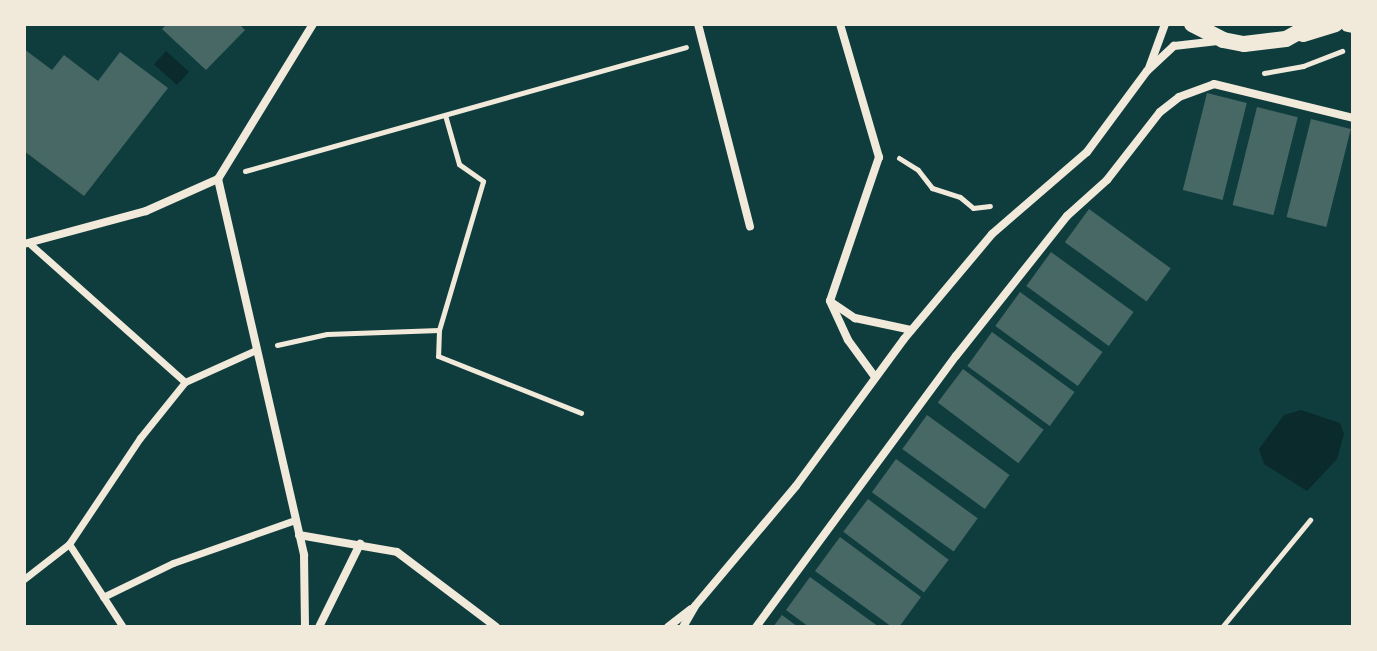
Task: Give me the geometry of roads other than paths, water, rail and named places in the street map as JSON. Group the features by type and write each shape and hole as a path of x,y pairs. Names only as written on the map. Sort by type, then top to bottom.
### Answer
{"main road":[{"path":"1192,24 1223,40 1255,44 1286,39 1336,24"},
{"path":"1286,39 1313,24"}],"street":[{"path":"26,244 146,211 218,179 313,24"},
{"path":"698,24 750,226"},
{"path":"840,24 879,157 830,301 848,340 875,377"},
{"path":"1147,71 1165,24"},
{"path":"683,627 695,606 796,486 911,330 992,234 1087,152 1147,71 1174,46 1223,40"},
{"path":"756,627 956,356 1067,216 1107,180 1160,112 1179,97 1214,84 1353,118"},
{"path":"218,179 304,555 305,627"},
{"path":"26,244 185,382"},
{"path":"830,301 855,318 911,330"},
{"path":"24,579 69,544 140,438 185,382 256,350"},
{"path":"103,597 173,563 295,520"},
{"path":"299,535 397,552 496,627"},
{"path":"69,544 123,627"},
{"path":"319,627 360,544"},
{"path":"668,627 695,606"}],"water":[{"path":"166,51 189,72 177,85 154,64"},
{"path":"1301,410 1340,423 1344,434 1337,459 1307,491 1264,464 1259,449 1284,415"}]}
